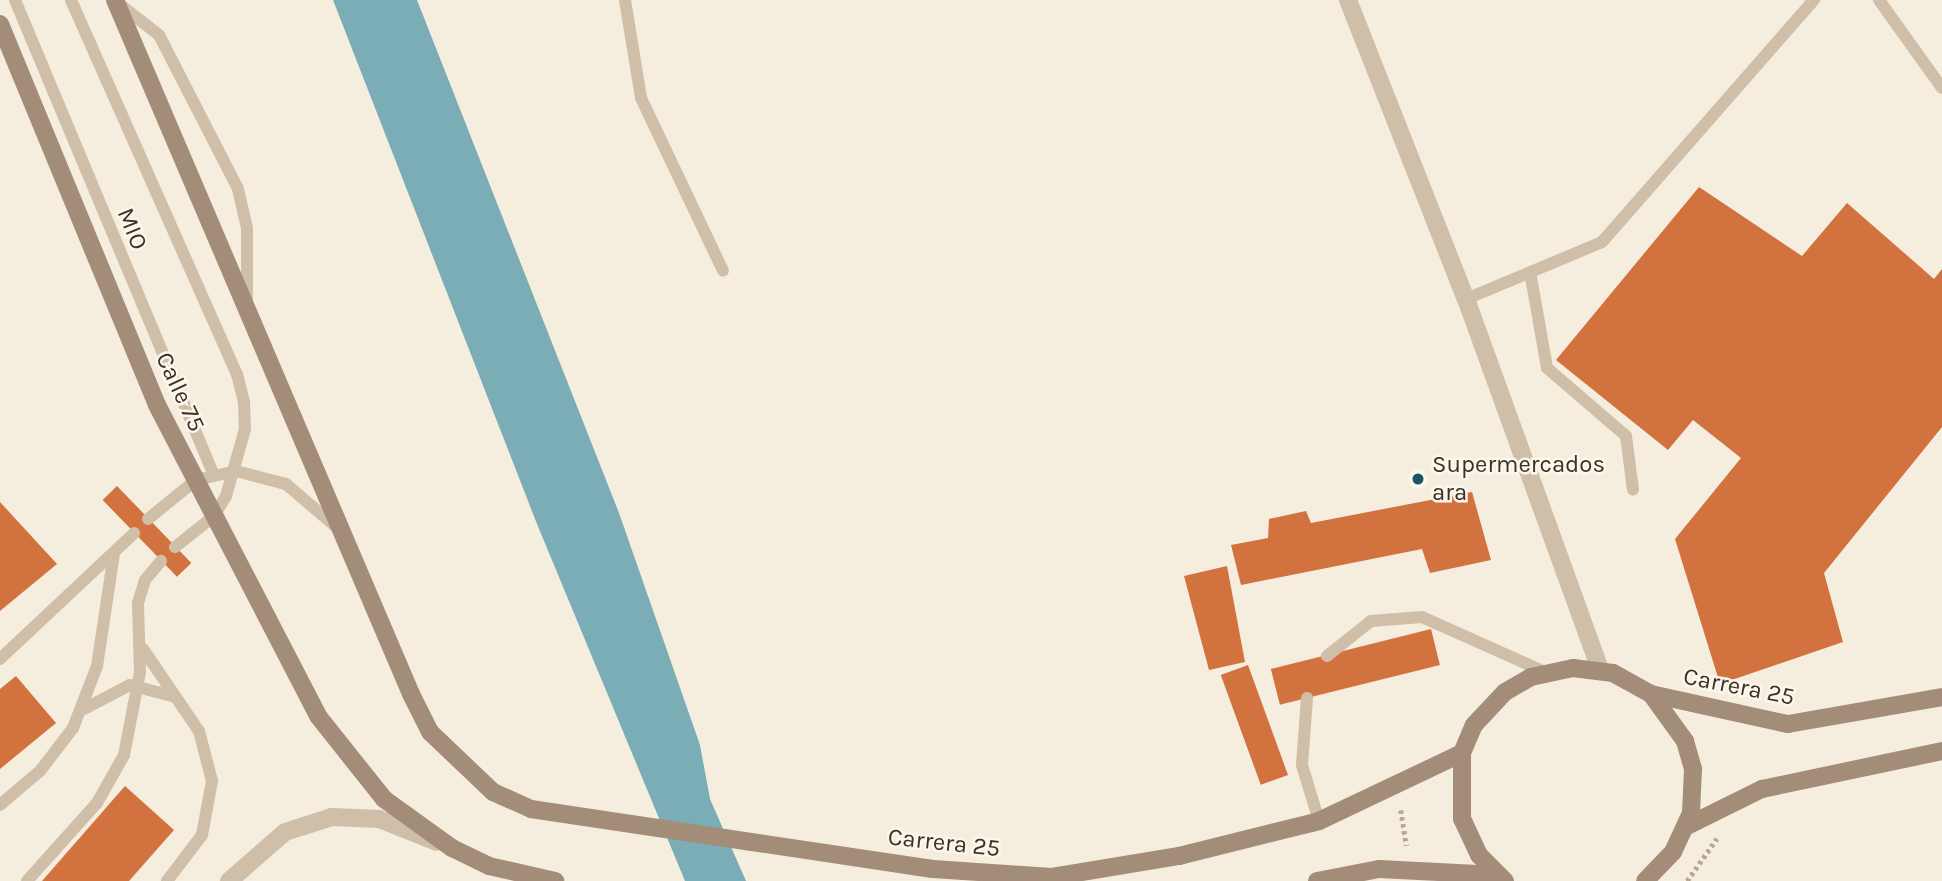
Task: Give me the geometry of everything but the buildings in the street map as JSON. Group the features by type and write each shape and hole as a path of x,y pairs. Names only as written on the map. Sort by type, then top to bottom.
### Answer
{"main road":[{"path":"115,0 343,534"},
{"name":"Calle 75","path":"1,29 157,405 318,716 384,799 452,848"},
{"name":"Carrera 25","path":"343,534 430,732 472,777 531,809 933,869 1052,877 1178,856 1319,821 1397,788 1462,753 1493,702 1545,672 1600,670 1651,694 1788,724 1942,698"},
{"name":"Carrera 25","path":"1651,694 1675,721 1690,754 1694,783 1686,826 1652,878"},
{"path":"1686,826 1762,789 1942,751"},
{"path":"1462,753 1462,819 1501,878"},
{"path":"452,848 523,877 555,881"},
{"path":"1317,881 1412,869 1501,878"}],"street":[{"path":"1348,0 1466,299 1600,670"},
{"path":"229,881 285,832 332,817 379,819 452,848"}],"lane":[{"name":"MIO","path":"15,0 213,473"},
{"name":"MIO","path":"71,0 237,374 245,429 236,471 214,516 175,547"},
{"path":"115,0 159,35 238,189 247,228 247,305"},
{"path":"625,0 640,98 723,271"},
{"path":"1466,299 1531,277 1602,242 1814,0"},
{"path":"1879,0 1942,88"},
{"path":"1531,277 1547,368 1626,436 1633,490"},
{"path":"148,519 196,480 213,473 236,471 286,484 343,534"},
{"path":"0,659 134,533"},
{"path":"0,805 58,751 81,711 97,666 114,554"},
{"path":"27,881 112,780 138,685 138,633 142,587 161,561"},
{"path":"1327,656 1371,621 1422,617 1545,672"},
{"path":"138,633 146,657 180,704 206,748 211,808 195,848 167,881"},
{"path":"81,711 105,693 138,685 180,704"},
{"path":"1307,698 1302,765 1319,821"}],"path":[{"path":"1397,788 1412,869"}],"water":[{"path":"333,0 417,0 619,513 700,745 710,799 746,881 685,881 537,524"}],"place":[{"name":"Supermercados ara","path":"1418,479"}]}
